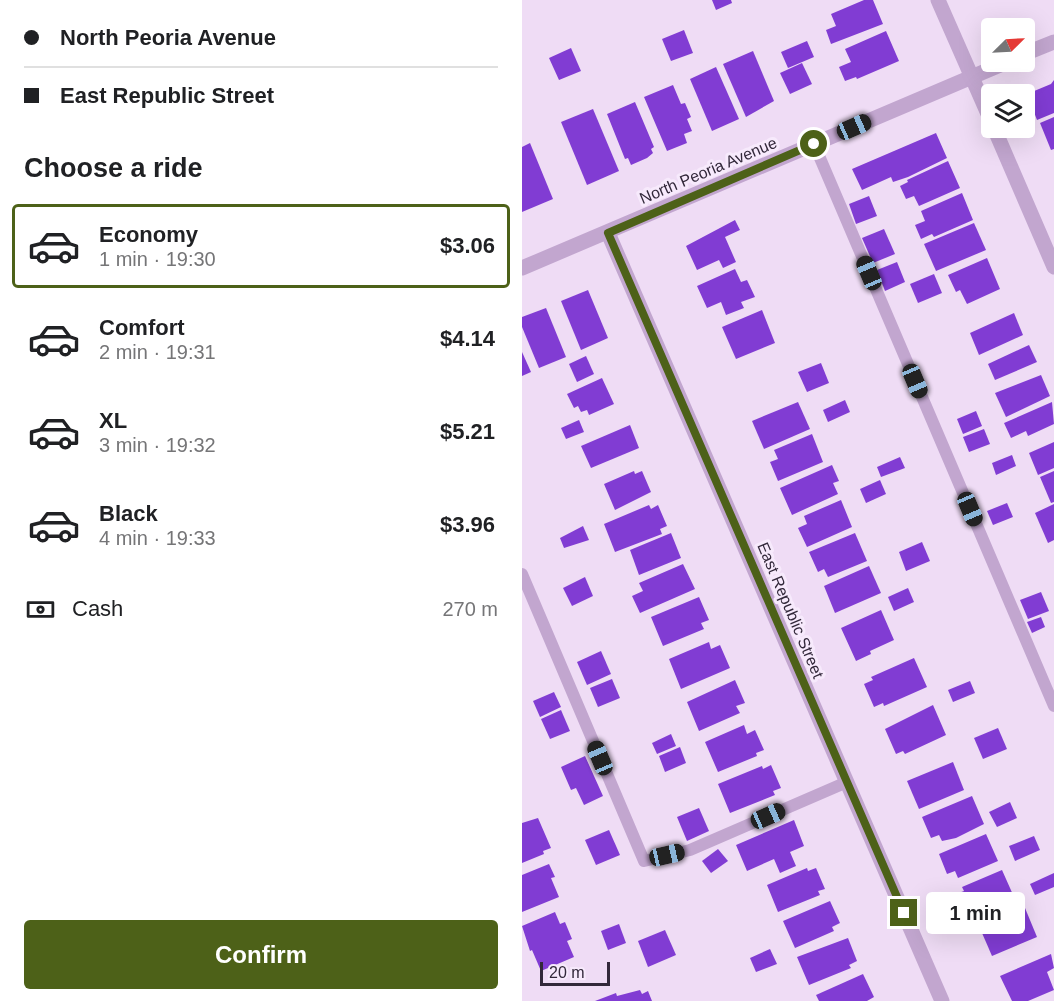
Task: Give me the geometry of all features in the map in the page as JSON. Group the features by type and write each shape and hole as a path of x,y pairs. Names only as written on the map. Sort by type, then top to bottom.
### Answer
{"street":[{"path":"938,0 981,97"},
{"path":"1035,50 1054,42"},
{"name":"North Peoria Avenue","path":"522,268 982,72"},
{"path":"997,138 1054,267"},
{"name":"East Republic Street","path":"608,233 942,1001"}],"lane":[{"path":"814,144 1054,706"},
{"path":"522,574 644,861 690,850 846,782"}],"building":[{"path":"712,0 731,0 732,3 716,10"},
{"path":"864,0 873,0 883,24 831,44 826,30 836,26 831,14"},
{"path":"684,30 693,53 671,61 662,39"},
{"path":"886,31 899,61 857,79 856,77 845,81 839,67 851,62 845,49"},
{"path":"807,41 814,57 788,68 781,52"},
{"path":"571,48 581,71 559,80 549,58"},
{"path":"753,51 774,101 746,117 723,64"},
{"path":"802,63 812,84 790,94 780,73"},
{"path":"716,67 739,119 712,131 690,79"},
{"path":"1054,80 1054,113 1037,120 1035,91 1051,84"},
{"path":"673,85 681,104 685,103 691,117 687,119 692,131 684,134 687,143 667,151 644,97"},
{"path":"635,102 654,147 651,149 653,153 647,158 631,165 628,158 625,159 607,114"},
{"path":"593,109 619,171 587,185 561,122"},
{"path":"1054,117 1054,149 1051,150 1040,123"},
{"path":"936,133 947,158 908,177 893,182 891,177 862,190 852,169"},
{"path":"530,143 553,199 522,212 522,147"},
{"path":"948,161 960,188 919,206 914,196 906,199 900,186 908,182 907,180"},
{"path":"962,193 973,220 934,237 932,234 921,239 915,225 925,221 921,211"},
{"path":"869,196 877,216 856,224 849,204"},
{"path":"735,220 740,230 725,237 736,262 723,268 719,260 697,270 686,246"},
{"path":"974,223 986,250 936,271 924,244"},
{"path":"884,229 895,254 873,263 862,238"},
{"path":"987,258 1000,289 967,304 960,290 956,292 948,275"},
{"path":"897,262 905,282 885,291 877,270"},
{"path":"735,269 741,282 747,280 755,297 741,302 744,308 726,315 721,302 707,308 697,286"},
{"path":"934,274 942,293 918,303 910,284"},
{"path":"588,290 608,338 581,350 561,301"},
{"path":"546,308 566,357 539,368 522,327 522,317"},
{"path":"762,310 775,343 736,359 722,327"},
{"path":"1014,313 1023,335 979,355 970,333"},
{"path":"1029,345 1037,362 995,380 988,364"},
{"path":"522,352 531,372 522,376"},
{"path":"586,356 594,374 577,382 569,364"},
{"path":"821,363 829,383 807,392 798,372"},
{"path":"1041,375 1050,396 1006,417 995,393"},
{"path":"602,378 614,404 589,415 587,410 581,412 578,406 574,408 567,394"},
{"path":"845,400 850,412 828,422 823,410"},
{"path":"798,402 810,429 764,449 752,421"},
{"path":"1052,402 1054,424 1028,436 1026,431 1011,438 1004,423"},
{"path":"976,411 982,426 963,434 957,419"},
{"path":"579,420 584,432 566,439 561,428"},
{"path":"630,425 639,448 591,468 581,446"},
{"path":"984,429 990,444 969,452 963,437"},
{"path":"812,434 823,462 778,481 770,462 778,459 774,450"},
{"path":"1054,442 1054,468 1038,475 1029,453"},
{"path":"1012,455 1016,466 996,475 992,463"},
{"path":"900,457 905,468 881,477 877,467"},
{"path":"832,465 839,481 833,483 838,494 792,515 780,488"},
{"path":"634,471 635,474 642,471 651,492 615,510 604,484"},
{"path":"1054,471 1054,502 1051,503 1040,477"},
{"path":"880,480 886,494 866,503 860,489"},
{"path":"841,500 852,527 807,547 798,528 807,524 804,516"},
{"path":"1007,503 1013,517 993,525 987,511"},
{"path":"1054,504 1054,540 1048,543 1035,513"},
{"path":"649,505 651,509 658,505 667,526 660,529 662,534 615,552 604,524"},
{"path":"583,526 589,540 564,548 560,538"},
{"path":"671,533 681,558 639,575 630,550"},
{"path":"855,533 867,561 828,577 824,569 818,572 809,552"},
{"path":"922,542 930,561 906,571 899,552"},
{"path":"683,564 695,589 640,613 632,596 643,591 639,583"},
{"path":"869,566 881,593 835,613 824,586"},
{"path":"585,577 593,596 572,606 563,588"},
{"path":"908,588 914,602 894,611 888,597"},
{"path":"1041,592 1049,611 1028,619 1020,600"},
{"path":"699,597 709,620 701,623 704,629 663,646 651,617"},
{"path":"881,610 894,640 870,651 871,654 856,661 841,628"},
{"path":"1041,617 1045,627 1032,633 1027,622"},
{"path":"709,642 711,649 720,645 730,668 681,689 669,659"},
{"path":"601,651 611,674 587,685 577,662"},
{"path":"914,658 927,687 884,706 883,703 874,707 864,684 873,680 871,677"},
{"path":"612,679 620,698 598,707 590,688"},
{"path":"735,680 745,703 736,706 740,713 699,731 687,702"},
{"path":"970,681 975,693 953,702 948,690"},
{"path":"554,692 561,707 540,717 533,701"},
{"path":"933,705 946,735 905,754 903,751 896,754 885,729"},
{"path":"561,710 570,731 550,739 541,719"},
{"path":"744,725 747,734 755,730 764,750 756,753 757,756 718,772 705,742"},
{"path":"998,728 1007,749 983,759 974,738"},
{"path":"671,734 676,746 657,754 652,743"},
{"path":"680,747 686,763 665,772 659,756"},
{"path":"585,756 603,796 584,805 576,788 571,790 561,767"},
{"path":"953,762 964,790 919,809 907,781"},
{"path":"771,765 781,788 773,791 775,795 730,813 718,784 762,766 763,769"},
{"path":"972,796 984,824 956,838 942,841 939,835 931,838 922,817"},
{"path":"1010,802 1017,818 997,827 989,812"},
{"path":"699,808 709,831 687,841 677,817"},
{"path":"538,818 551,848 543,851 544,854 522,863 522,823"},
{"path":"794,820 804,846 790,852 796,866 780,873 774,859 747,871 736,845"},
{"path":"609,830 620,855 596,865 585,840"},
{"path":"986,834 998,861 958,878 955,871 947,874 939,854"},
{"path":"1034,836 1040,850 1015,861 1009,846"},
{"path":"718,849 728,861 711,873 702,861"},
{"path":"549,864 555,877 551,878 559,897 522,912 522,875"},
{"path":"807,868 808,871 816,868 825,889 818,891 820,895 778,912 767,885"},
{"path":"1002,870 1014,897 974,915 972,910 964,913 956,894 964,891 962,887"},
{"path":"1054,873 1054,887 1035,895 1030,884"},
{"path":"830,901 840,923 832,927 834,931 795,948 783,921"},
{"path":"1025,908 1037,937 992,956 979,926"},
{"path":"555,912 560,924 565,922 572,939 567,941 574,957 541,971 532,950 530,951 522,926"},
{"path":"619,924 626,943 608,950 601,931"},
{"path":"665,930 676,955 648,967 638,941"},
{"path":"848,938 857,961 849,965 851,968 809,985 797,957"},
{"path":"770,949 777,964 756,972 750,958"},
{"path":"1051,954 1054,968 1047,972 1054,990 1028,1001 1012,1001 1000,976"},
{"path":"863,974 874,997 867,1001 819,1001 816,995"},
{"path":"640,990 642,994 648,991 652,1001 595,1001 616,993 617,996"}],"route":[{"path":"814,144 608,233 904,913"}]}
